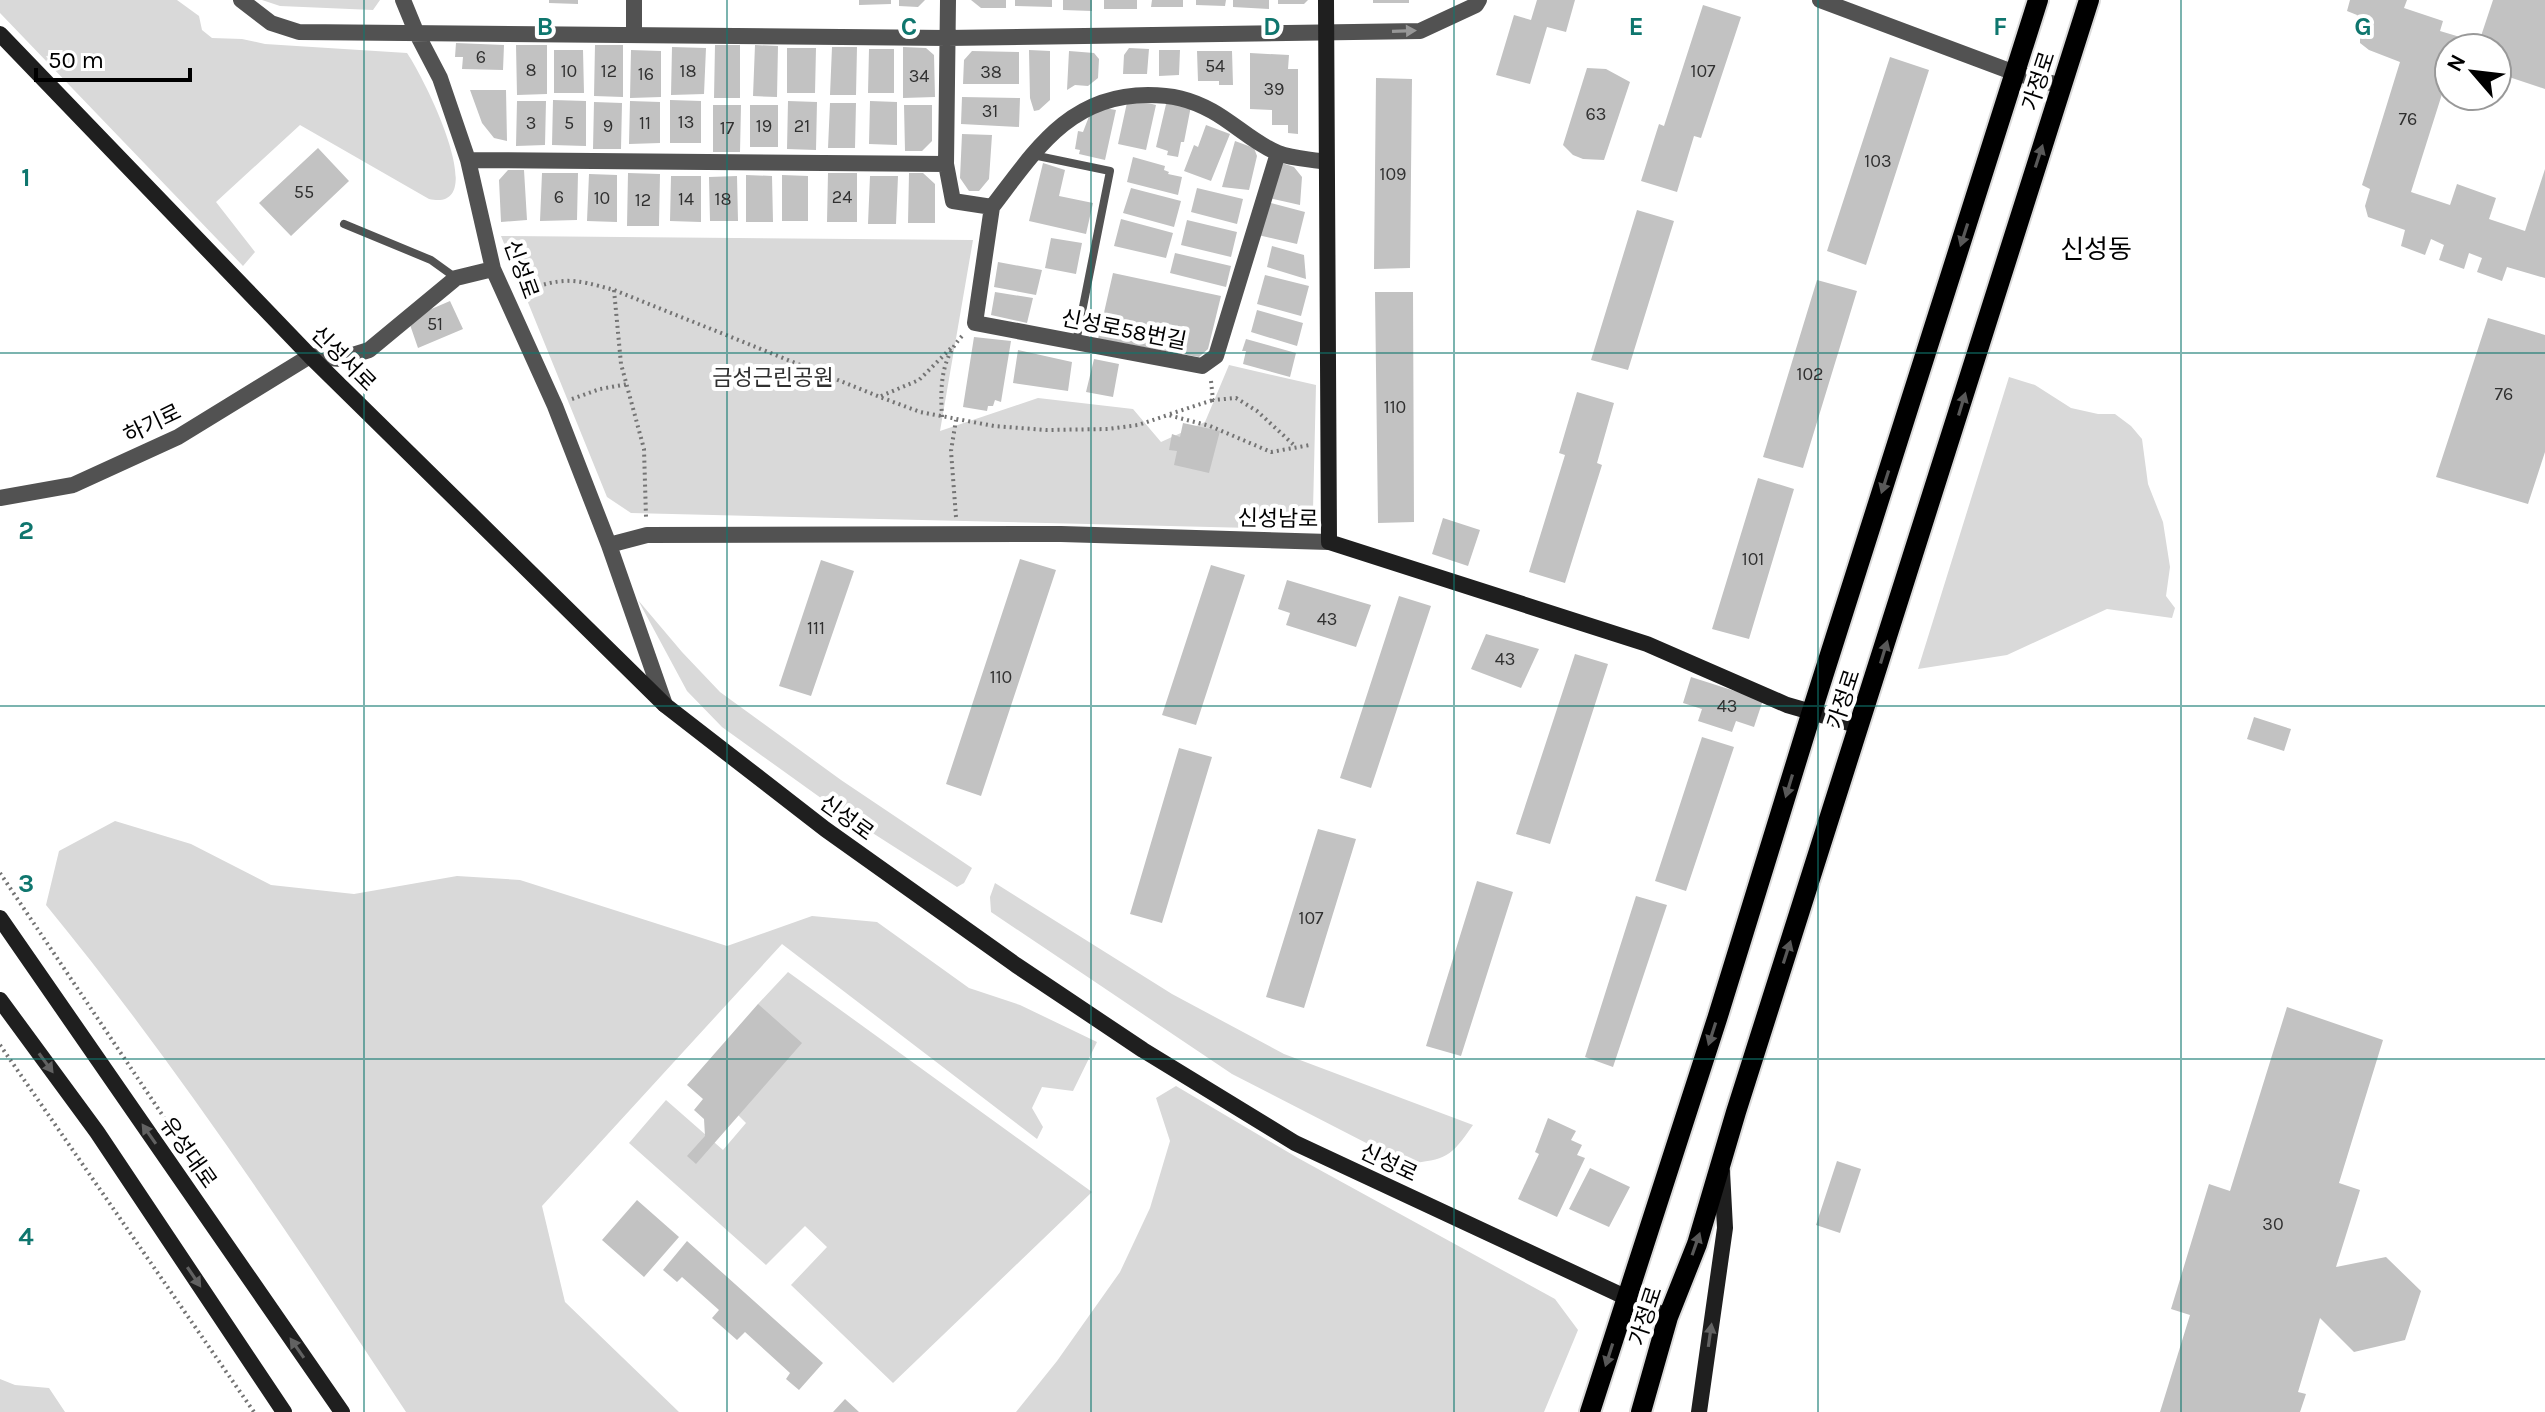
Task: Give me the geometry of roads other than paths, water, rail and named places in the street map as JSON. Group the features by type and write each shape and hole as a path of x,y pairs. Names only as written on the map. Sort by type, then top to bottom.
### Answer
{"main road":[{"name":"가정로","path":"1590,1412 2038,0"},
{"name":"가정로","path":"1641,1412 1668,1317 1697,1244 2089,0"}],"street":[{"path":"241,0 271,23 299,32 947,38 1420,31 1476,5 1479,0"},
{"name":"신성로","path":"403,0 440,78 468,160 493,269 555,406 609,545 665,705 825,829 1016,965 1178,1074 1295,1143 1668,1317"},
{"path":"634,0 634,35"},
{"path":"948,0 946,164 953,201 992,207 1032,155 1061,125 1099,101 1131,95 1175,95 1212,111 1278,153 1326,162"},
{"name":"신성남로","path":"609,545 647,535 1061,534 1329,542 1326,0"},
{"path":"1820,0 2015,73 2062,86"},
{"name":"신성서로","path":"0,34 310,356 665,705"},
{"name":"신성로58번길","path":"992,207 975,323 1202,366 1216,356 1278,153"},
{"path":"468,160 946,164"},
{"path":"310,356 340,359 369,350 456,278 493,269"},
{"name":"하기로","path":"0,498 73,485 178,437 310,356"},
{"path":"1329,542 1647,644 1787,705 1860,726"},
{"name":"유성대로","path":"0,918 342,1412"},
{"path":"0,1000 97,1132 284,1412"},
{"path":"1699,1412 1725,1228 1721,1160"}],"lane":[{"path":"1032,155 1110,171 1076,342"},
{"path":"344,224 431,260 456,278"}],"district":[{"name":"신성동","path":"2096,249"}],"park label":[{"name":"금성근린공원","path":"773,377"}]}
